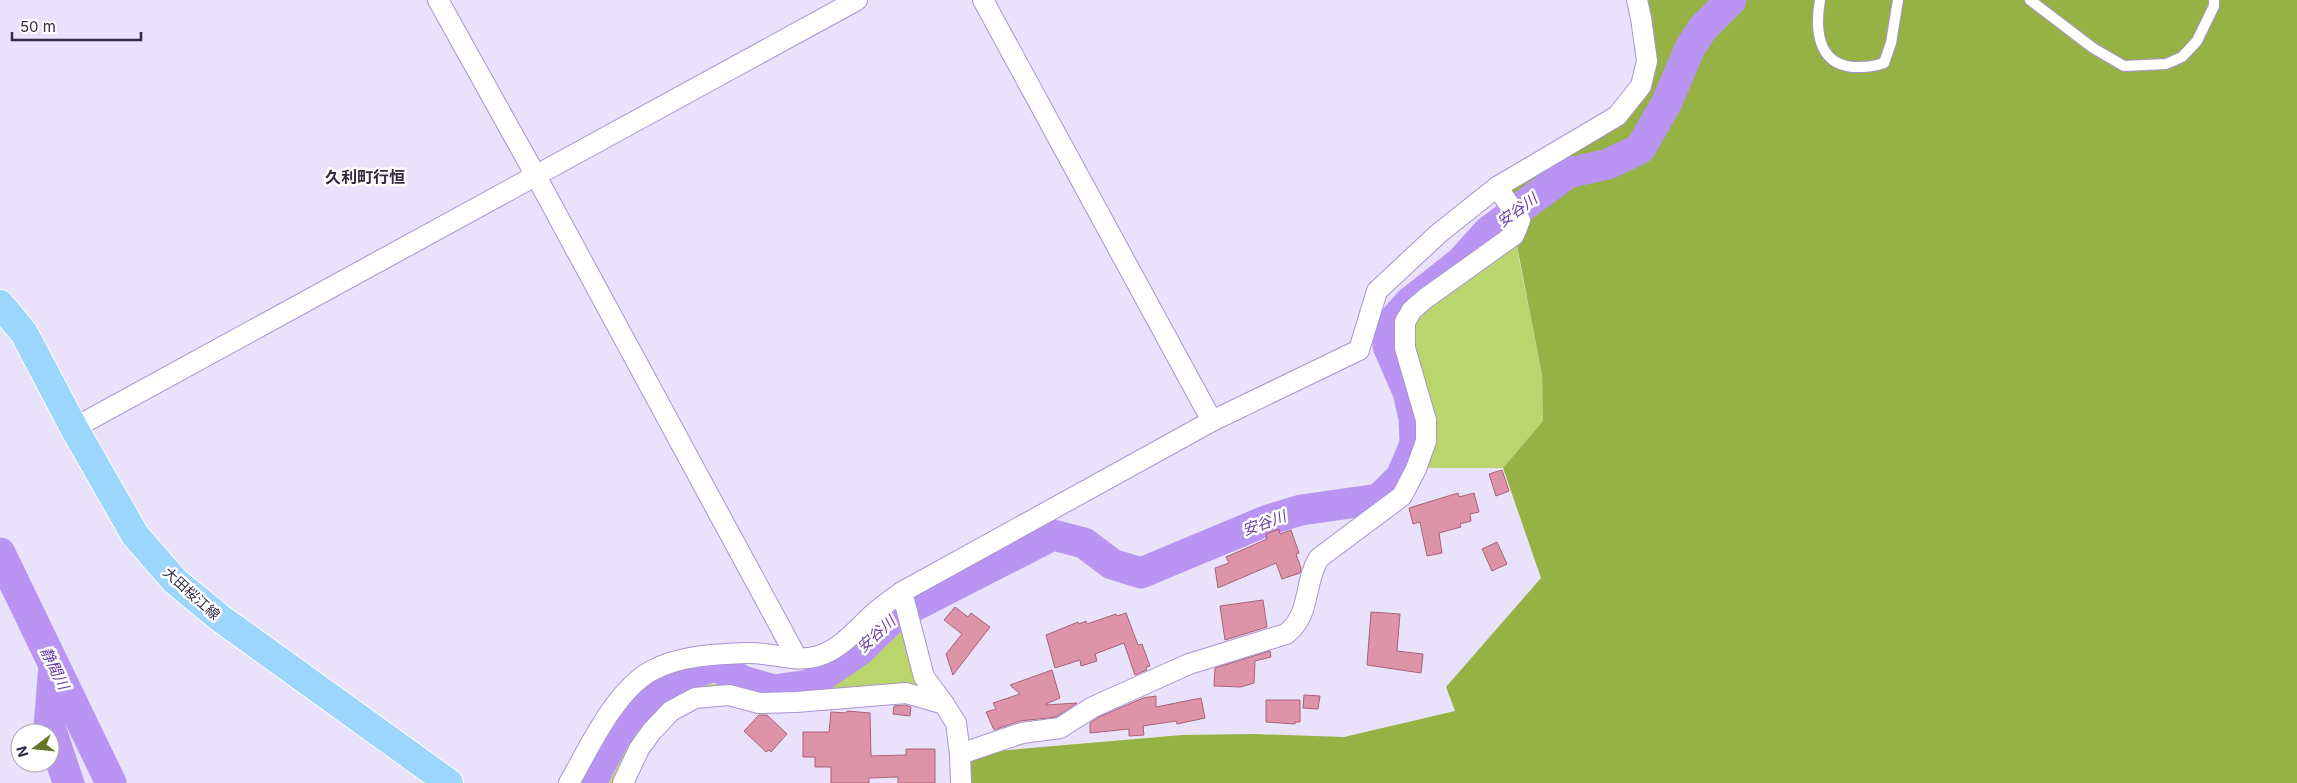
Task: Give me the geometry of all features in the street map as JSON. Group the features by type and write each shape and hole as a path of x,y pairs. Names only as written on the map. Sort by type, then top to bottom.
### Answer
{"main road":[{"name":"大田桜江線","path":"0,304 24,333 74,428 135,536 175,581 220,618 449,783"}],"street":[{"path":"438,0 536,176 797,658"},
{"path":"74,428 857,0"},
{"path":"982,0 1212,420"},
{"path":"569,783 620,697 650,672 677,662 712,654 754,653 797,658 818,656 845,642 873,615 902,594 1212,420 1359,350 1377,291 1438,234 1499,191 1617,116 1641,86 1647,61 1637,0"},
{"path":"960,754 1022,732 1060,728 1093,707 1181,667 1286,634 1296,626 1306,604 1312,568 1319,558 1402,496 1416,469 1426,441 1426,420 1405,348 1405,322 1412,310 1426,298 1514,235 1520,220 1499,191"},
{"path":"902,594 924,677 956,723 961,783"},
{"path":"623,783 639,750 652,731 671,711 695,698 728,696 759,703 778,703 906,693 944,704"}],"lane":[{"path":"1820,0 1817,18 1821,44 1829,58 1846,66 1872,68 1884,63 1891,43 1898,0"},
{"path":"2030,0 2093,48 2124,66 2166,64 2182,57 2197,41 2214,6 2214,0"}],"green space":[{"path":"1640,0 2297,0 2297,783 966,783 965,764 997,751 1182,735 1253,734 1344,737 1455,711 1446,687 1541,578 1503,468 1543,421 1542,375 1506,189 1638,98"},
{"path":"1515,239 1542,375 1543,421 1503,468 1420,468 1430,444 1408,326 1412,316"},
{"path":"906,619 922,690 686,697 619,783 609,783 640,720 667,698 688,687 714,684 742,686 765,694 809,691 828,675 852,663"}],"shaded area":[{"path":"39,658 59,705 85,783 52,783 48,773 60,773 60,723 34,723"}],"building":[{"path":"1502,470 1509,491 1496,496 1489,474"},
{"path":"1458,493 1459,497 1474,493 1479,512 1470,514 1471,521 1460,524 1461,527 1439,533 1442,553 1427,556 1420,522 1413,524 1409,508"},
{"path":"1279,529 1280,534 1291,530 1299,553 1296,554 1301,568 1300,573 1282,579 1276,563 1218,588 1215,568 1229,563 1226,557 1267,539 1266,534"},
{"path":"1497,542 1507,564 1492,571 1482,549"},
{"path":"1263,600 1267,627 1225,640 1220,606"},
{"path":"955,607 968,617 971,613 990,627 953,675 946,654 962,634 944,620"},
{"path":"1371,612 1400,614 1397,651 1423,654 1421,673 1367,665"},
{"path":"1126,613 1138,645 1142,644 1150,666 1146,667 1147,670 1135,675 1124,643 1095,654 1097,661 1081,666 1080,660 1055,668 1046,635 1078,622 1079,624 1086,621 1087,624 1116,614 1117,616"},
{"path":"1270,651 1271,657 1255,661 1254,683 1241,687 1214,686 1215,668"},
{"path":"1052,670 1060,698 1046,705 1077,703 1056,717 1020,721 994,730 986,712 996,709 993,703 1020,694 1010,685"},
{"path":"1304,695 1320,696 1318,709 1303,708"},
{"path":"1156,696 1156,707 1201,698 1205,718 1177,724 1176,721 1143,726 1144,735 1129,736 1129,729 1090,733 1090,723 1099,717 1143,698"},
{"path":"1266,700 1300,700 1300,722 1295,722 1295,724 1266,722"},
{"path":"905,705 911,707 910,716 893,714 894,706"},
{"path":"847,711 870,713 871,756 906,755 906,749 935,749 935,783 898,783 898,777 869,778 869,783 831,783 831,767 815,767 815,757 803,757 803,732 829,732 831,712 846,713"},
{"path":"759,715 767,715 787,734 771,752 769,750 766,752 744,731"}],"waterway":[{"name":"安谷川","path":"591,783 611,744 625,722 655,693 666,686 716,666 743,681 774,690 809,685 860,650 895,616 1053,535 1084,543 1112,564 1141,573 1268,520 1301,510 1379,499 1401,477 1415,444 1414,418 1408,392 1388,346 1393,321 1409,303 1461,262 1489,231 1568,173 1608,164 1640,149 1667,102 1690,48 1703,28 1731,0"},
{"name":"静間川","path":"0,553 111,783"}],"district":[{"name":"久利町行恒","path":"365,177"}]}
